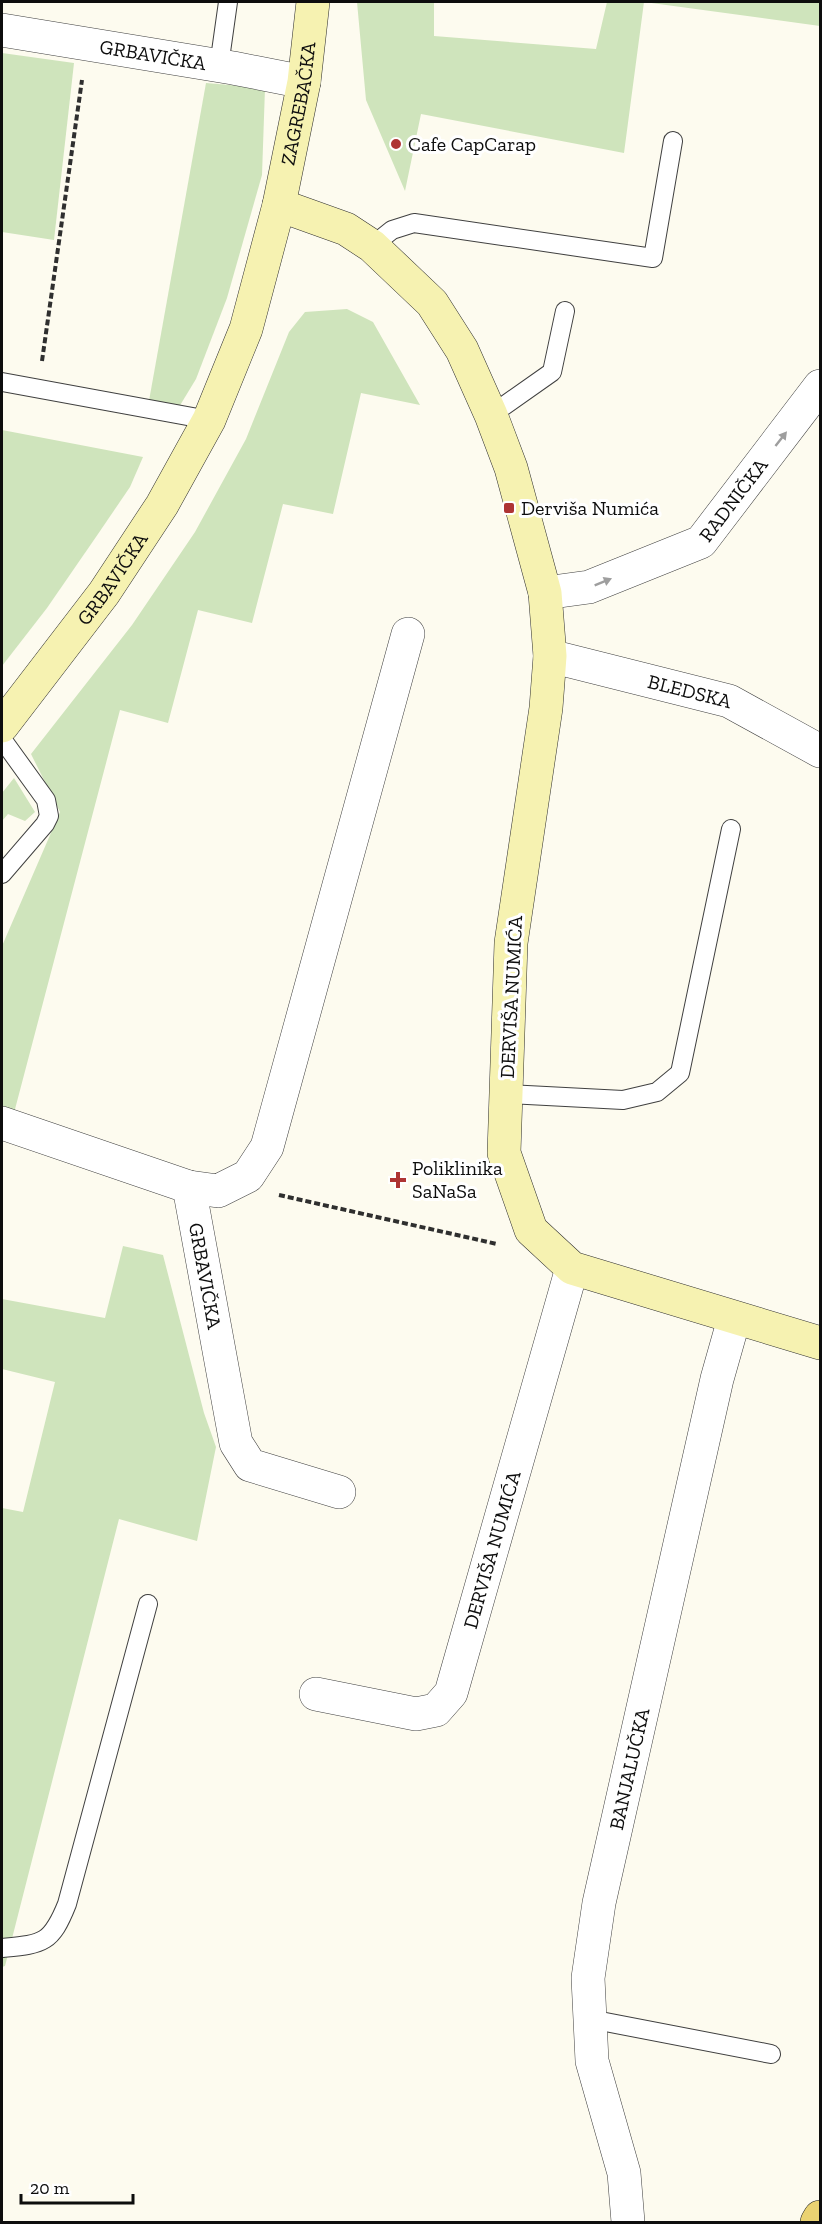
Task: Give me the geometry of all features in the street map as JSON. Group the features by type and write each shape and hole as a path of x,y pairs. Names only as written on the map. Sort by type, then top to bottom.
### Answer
{"main road":[{"name":"ZAGREBAČKA","path":"279,205 304,82 313,2"},
{"name":"DERVIŠA NUMIĆA","path":"279,205 346,229 372,246 432,303 462,350 491,415 511,468 546,593 550,656 546,708 511,944 504,1153 531,1230 572,1268 820,1343"},
{"name":"GRBAVIČKA","path":"2,726 104,593 162,505 209,420 246,328 279,205"},
{"path":"817,2223 820,2217"}],"street":[{"name":"GRBAVIČKA","path":"2,30 304,82"},
{"name":"RADNIČKA","path":"546,593 589,587 701,542 820,386"},
{"path":"2,1123 189,1187 218,1191 248,1176 267,1147 408,634"},
{"name":"BLEDSKA","path":"550,656 729,701 820,751"},
{"name":"GRBAVIČKA","path":"189,1187 236,1443 250,1465 339,1492"},
{"name":"DERVIŠA NUMIĆA","path":"316,1694 416,1714 436,1710 451,1693 572,1268"},
{"name":"BANJALUČKA","path":"628,2223 624,2173 592,2061 588,1978 599,1903 717,1378 734,1318"}],"lane":[{"path":"219,66 228,2"},
{"path":"372,246 392,230 414,223 653,258 673,141"},
{"path":"491,415 552,372 565,311"},
{"path":"2,382 209,420"},
{"path":"2,739 46,800 49,816 45,824 2,874"},
{"path":"506,1094 623,1100 657,1092 680,1073 731,829"},
{"path":"2,1948 27,1946 44,1941 58,1926 67,1904 148,1604"},
{"path":"590,2019 771,2054"}],"path":[{"path":"38,388 87,45"},
{"path":"326,1204 505,1246 531,1230"}],"green space":[{"path":"357,2 434,2 434,36 596,49 607,2 644,2 624,153 421,114 405,191 366,100"},
{"path":"644,2 820,2 820,26"},
{"path":"2,53 74,63 54,240 2,232"},
{"path":"206,83 265,88 262,175 227,298 196,379 179,407 147,412"},
{"path":"347,309 373,322 420,405 361,393 333,514 283,504 252,623 198,610 168,723 120,710 14,1113 2,1110 2,946 60,812 31,754 132,625 195,532 246,439 289,332 305,312"},
{"path":"2,430 143,457 130,487 47,608 2,666"},
{"path":"14,778 35,812 25,821 8,814 2,821 2,793"},
{"path":"123,1246 163,1255 204,1413 216,1447 197,1541 119,1519 5,1966 2,1967 2,1508 23,1512 55,1382 2,1369 2,1299 105,1318"}],"place":[{"name":"Cafe CapCarap","path":"396,144"},
{"name":"Derviša Numića","path":"509,508"},
{"name":"Poliklinika SaNaSa","path":"398,1180"}]}
